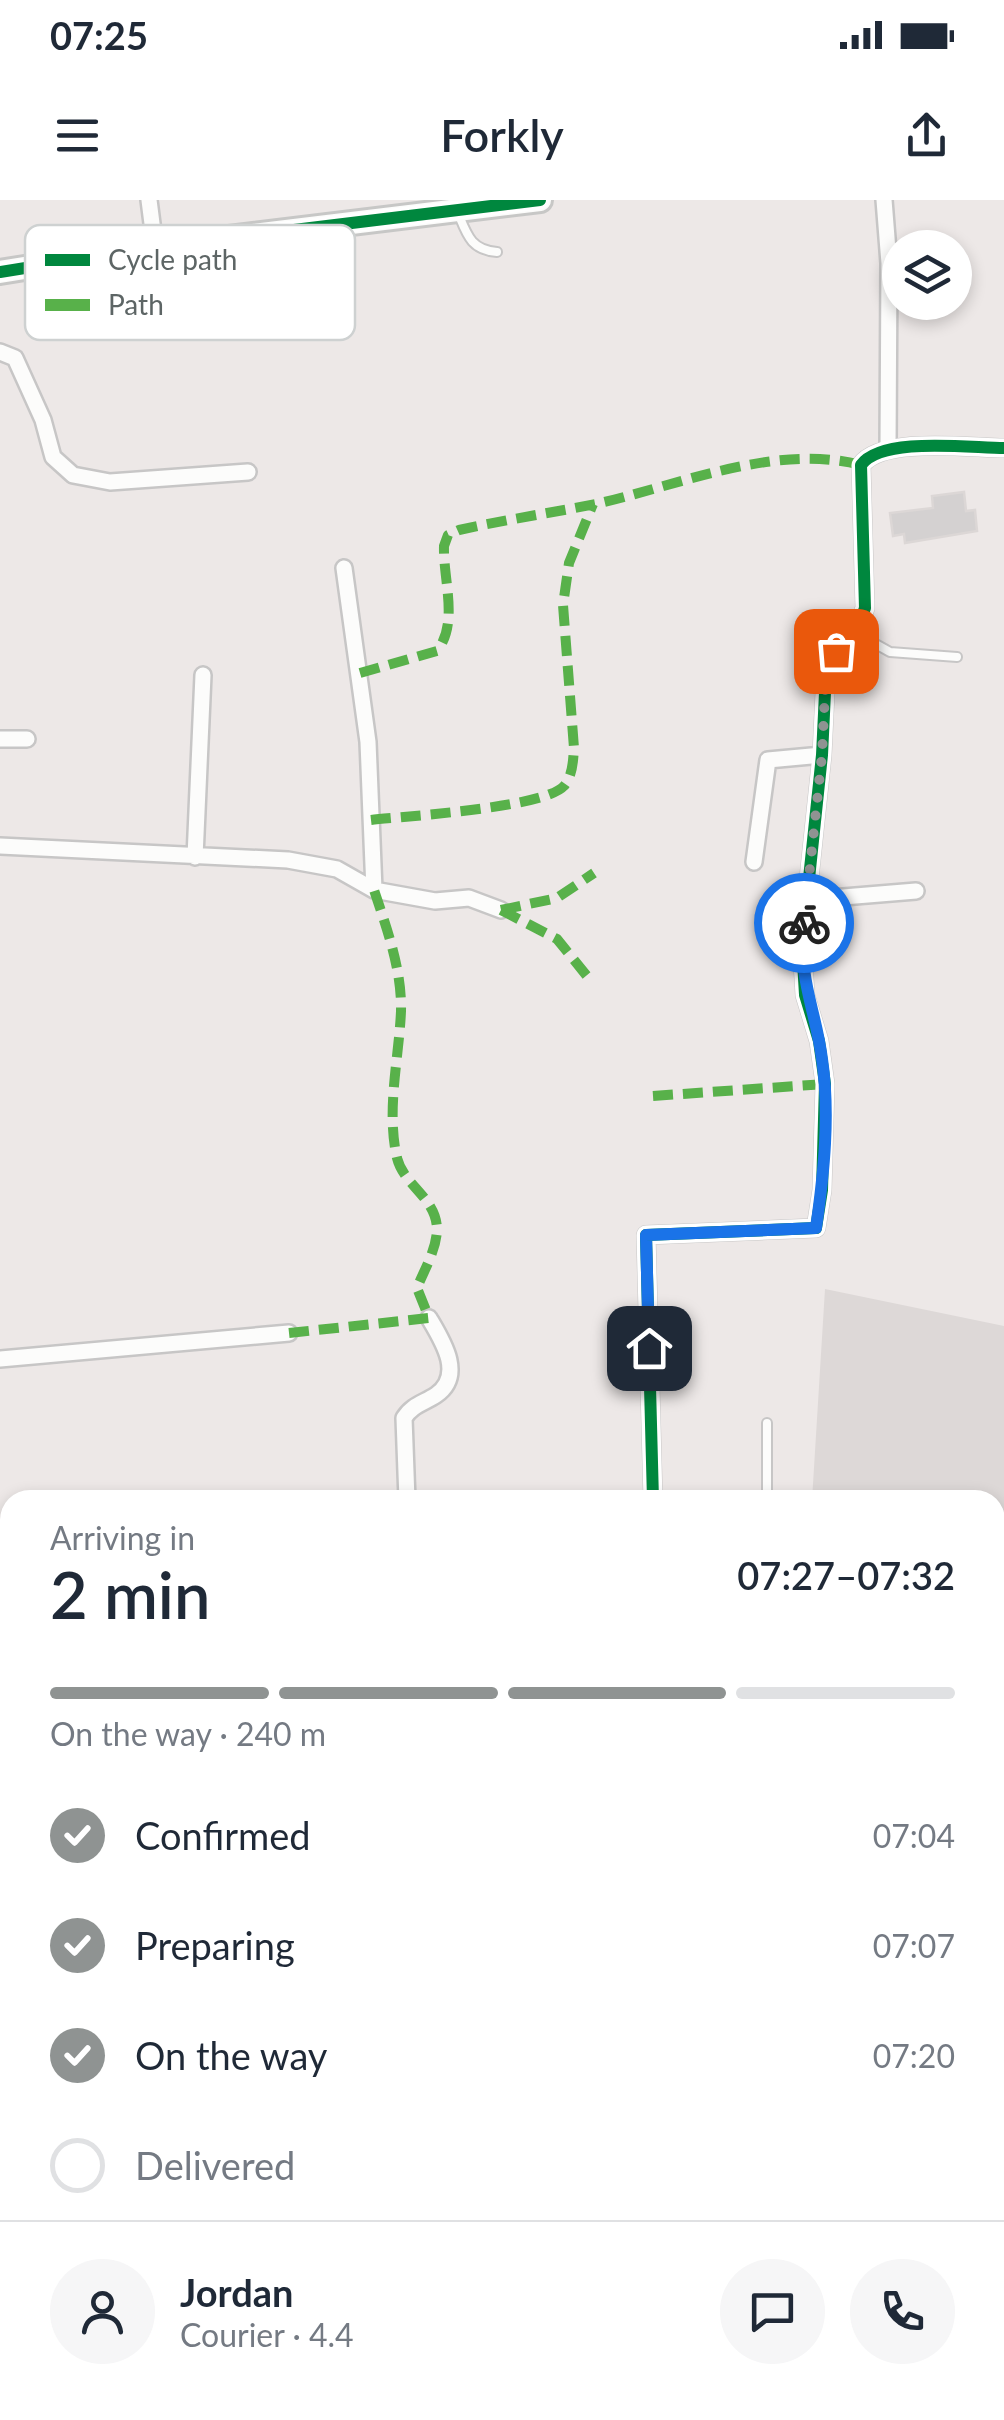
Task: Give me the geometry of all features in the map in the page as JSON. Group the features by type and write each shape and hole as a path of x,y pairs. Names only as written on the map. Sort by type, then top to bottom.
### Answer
{"street":[{"path":"149,200 152,225"},
{"path":"329,225 540,200"},
{"path":"884,200 889,263 888,449"},
{"path":"0,272 25,268"},
{"path":"0,352 15,358 43,420 53,457 73,475 110,482 248,472"},
{"path":"653,1490 646,1235 816,1228 822,1190 824,1084 802,968 829,660 856,633 865,608 858,474 867,456 888,449 1004,448"},
{"path":"344,568 368,742 374,890"},
{"path":"195,857 203,675"},
{"path":"0,739 28,739"},
{"path":"754,862 768,760 822,755"},
{"path":"0,846 316,864 337,869 374,890 424,900 469,898 501,910"},
{"path":"807,900 916,891"},
{"path":"406,1490 404,1418 409,1410 445,1388 450,1372 450,1359 429,1318"},
{"path":"0,1359 289,1332"}],"lane":[{"path":"456,209 470,242 497,252"},
{"path":"856,633 890,652 958,657"},
{"path":"767,1423 767,1490"}],"shaded area":[{"path":"825,1289 1004,1326 1004,1490 813,1490"}],"building":[{"path":"964,492 966,511 975,510 977,531 905,543 904,534 893,536 890,513 933,508 932,496"}],"marked path":[{"path":"360,673 437,651 444,640 449,614 444,546 448,535 459,530 596,504 762,463 795,459 861,465"},
{"path":"371,820 503,805 551,794 564,786 571,773 574,748 563,605 569,563 593,504"},
{"path":"501,910 557,898 594,873"},
{"path":"289,1333 429,1318 417,1288 432,1253 436,1219 397,1158 393,1103 401,996 393,950 374,890"},
{"path":"501,910 557,939 591,981"},
{"path":"653,1096 825,1084"}],"cycle path":[{"path":"335,225 540,200"},
{"path":"0,272 25,268"},
{"path":"653,1490 646,1235 816,1228 822,1190 825,1084 819,1041 805,995 802,945 822,755 826,672 836,651 856,633 865,608 861,465 887,450 907,447 1004,448"}],"way so far":[{"path":"804,923 822,755 826,672 836,651"}],"route":[{"path":"649,1348 646,1235 816,1228 822,1190 824,1084 823,1062 802,968 804,923"}]}
